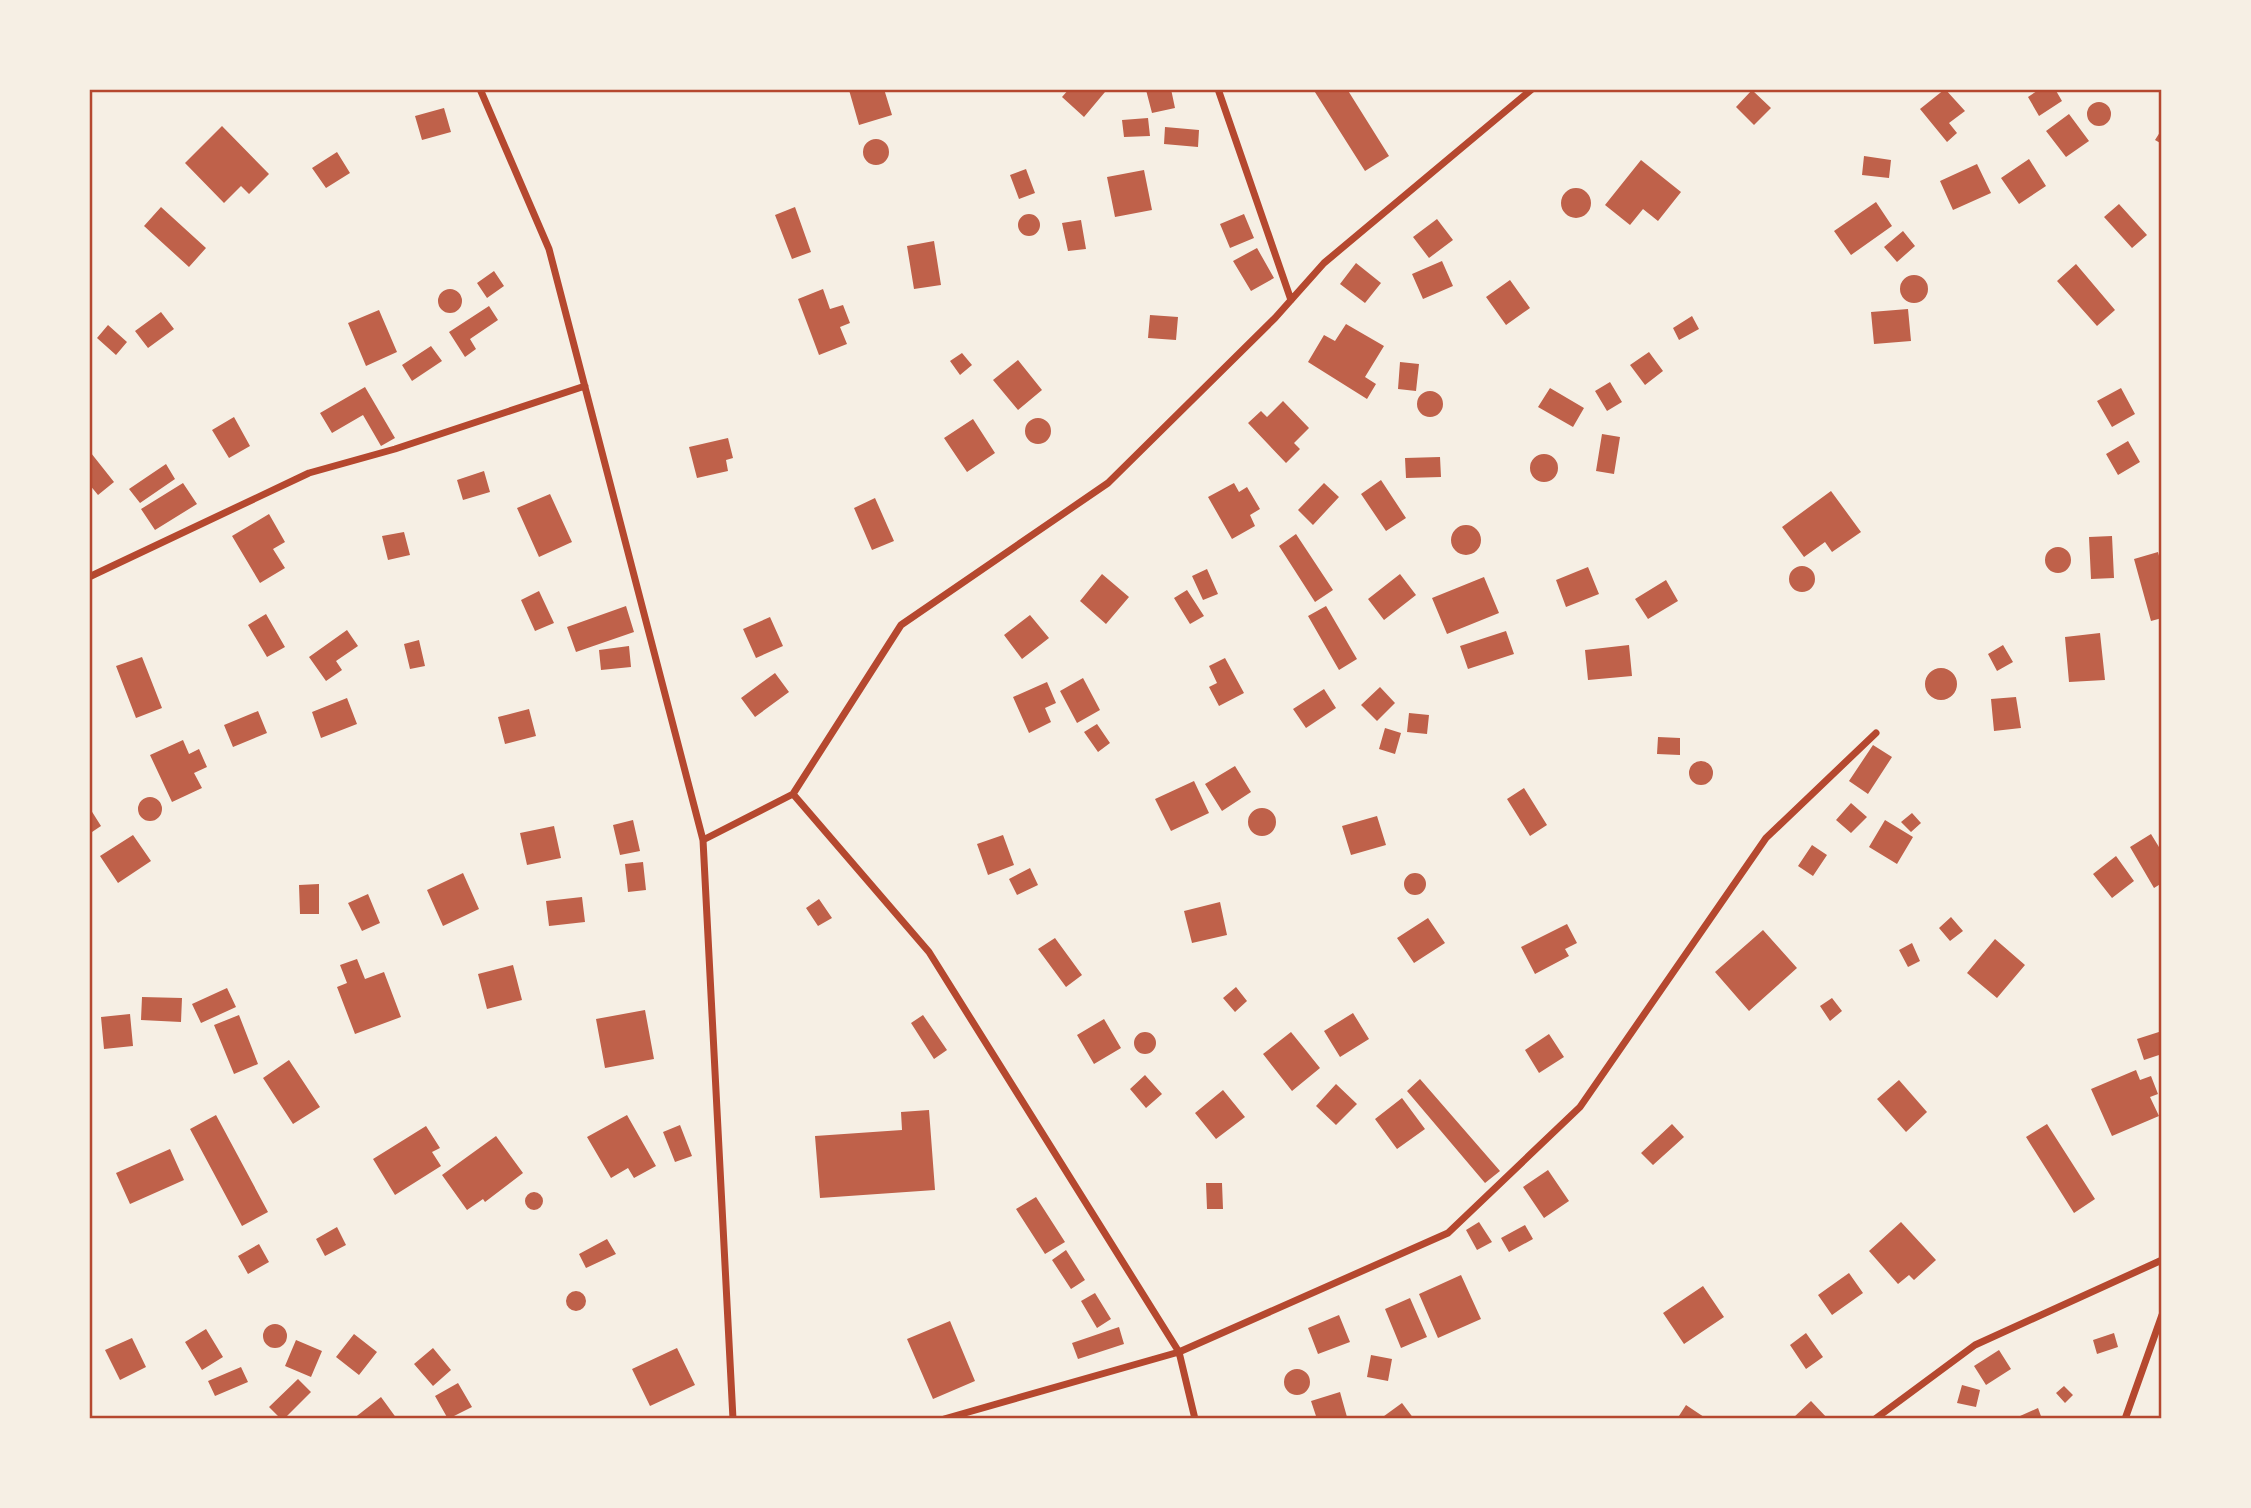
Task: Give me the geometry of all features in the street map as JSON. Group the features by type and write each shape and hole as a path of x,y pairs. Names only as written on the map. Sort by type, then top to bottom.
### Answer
{"street":[{"path":"480,89 549,249 704,840 733,1419"},
{"path":"1218,89 1291,300"},
{"path":"704,840 793,794 901,625 1108,483 1291,300 1324,263 1532,89"},
{"path":"89,577 309,473 395,449 585,386"},
{"path":"944,1419 1179,1352 1448,1233 1580,1107 1766,838 1876,733"},
{"path":"793,794 929,952 1179,1352 1195,1419"},
{"path":"1875,1419 1975,1345 2162,1259"},
{"path":"2124,1419 2162,1315"}],"building":[{"path":"884,89 892,115 859,125 849,90"},
{"path":"1069,89 1102,89 1105,92 1084,117 1062,97"},
{"path":"1171,89 1175,108 1152,113 1146,90"},
{"path":"1313,89 1347,89 1389,156 1365,171"},
{"path":"1945,89 1965,111 1949,123 1957,133 1947,142 1920,109"},
{"path":"2040,89 2055,89 2062,101 2039,116 2028,97"},
{"path":"1752,90 1771,108 1754,125 1736,107"},
{"path":"2099,102 2107,106 2111,114 2107,122 2099,126 2091,122 2087,114 2091,106"},
{"path":"444,108 451,132 422,140 415,116"},
{"path":"2069,114 2089,141 2066,157 2046,131"},
{"path":"1148,118 1150,136 1124,137 1122,120"},
{"path":"222,126 269,174 249,194 241,186 224,203 185,163"},
{"path":"1165,127 1199,130 1198,147 1164,144"},
{"path":"2162,129 2162,144 2155,140"},
{"path":"876,139 885,143 889,152 885,161 876,165 867,161 863,152 867,143"},
{"path":"337,152 350,173 326,188 312,168"},
{"path":"1864,156 1891,160 1889,178 1862,175"},
{"path":"2029,159 2046,186 2019,204 2001,178"},
{"path":"1641,160 1681,192 1658,221 1643,209 1630,225 1605,205"},
{"path":"1977,164 1991,193 1953,210 1940,181"},
{"path":"1026,169 1035,193 1019,199 1010,175"},
{"path":"1144,170 1152,210 1115,217 1107,177"},
{"path":"1576,188 1587,192 1591,203 1587,214 1576,218 1565,214 1561,203 1565,192"},
{"path":"1876,202 1892,226 1851,255 1834,231"},
{"path":"2119,204 2147,235 2132,248 2104,217"},
{"path":"161,207 206,248 189,267 144,226"},
{"path":"795,207 811,252 792,259 775,215"},
{"path":"1029,214 1037,217 1040,225 1037,233 1029,236 1021,233 1018,225 1021,217"},
{"path":"1244,214 1254,238 1230,248 1220,224"},
{"path":"1437,219 1453,240 1429,258 1413,237"},
{"path":"1081,220 1086,249 1068,251 1062,223"},
{"path":"1903,231 1915,246 1897,262 1884,247"},
{"path":"934,241 941,285 914,289 907,246"},
{"path":"1257,248 1274,278 1251,291 1233,261"},
{"path":"1442,261 1453,286 1423,299 1412,274"},
{"path":"1356,263 1381,283 1365,303 1340,284"},
{"path":"2076,264 2115,310 2097,326 2057,281"},
{"path":"494,271 504,286 487,298 477,283"},
{"path":"1914,275 1924,279 1928,289 1924,299 1914,303 1904,299 1900,289 1904,279"},
{"path":"1510,280 1530,308 1506,325 1486,297"},
{"path":"450,289 461,296 462,301 455,312 450,313 439,306 438,301 445,290"},
{"path":"823,289 830,309 843,305 850,323 840,327 847,344 819,355 798,299"},
{"path":"489,306 498,320 470,339 476,349 465,357 449,332"},
{"path":"1908,309 1911,341 1874,344 1871,312"},
{"path":"379,310 397,352 366,366 348,323"},
{"path":"161,312 174,329 148,348 135,331"},
{"path":"1150,315 1178,317 1176,340 1148,338"},
{"path":"1692,316 1699,329 1679,340 1673,328"},
{"path":"1346,324 1384,346 1365,377 1376,384 1367,399 1308,362 1324,335 1335,341"},
{"path":"108,325 127,342 116,355 97,338"},
{"path":"431,346 442,361 412,381 402,365"},
{"path":"1649,352 1663,371 1645,385 1630,365"},
{"path":"962,353 972,365 960,375 950,361"},
{"path":"1018,360 1042,390 1018,410 993,380"},
{"path":"1400,362 1419,364 1416,391 1398,389"},
{"path":"1610,382 1622,402 1607,411 1595,391"},
{"path":"365,387 395,438 381,446 363,415 332,433 320,413"},
{"path":"1550,388 1584,408 1573,427 1538,407"},
{"path":"2121,388 2135,414 2112,427 2097,401"},
{"path":"1430,391 1439,395 1443,404 1439,413 1430,417 1421,413 1417,404 1421,395"},
{"path":"1283,401 1309,428 1294,443 1300,449 1286,463 1248,423 1261,411 1267,417"},
{"path":"234,417 250,446 229,458 212,430"},
{"path":"1038,418 1047,422 1051,431 1047,440 1038,444 1029,440 1025,431 1029,422"},
{"path":"973,419 995,453 967,472 944,438"},
{"path":"1602,434 1620,437 1614,474 1596,471"},
{"path":"728,438 733,458 726,460 728,471 697,478 689,447"},
{"path":"2128,441 2140,462 2118,475 2106,454"},
{"path":"91,453 114,482 98,495 89,484"},
{"path":"1544,454 1554,458 1558,468 1554,478 1544,482 1534,478 1530,468 1534,458"},
{"path":"1440,457 1441,477 1406,478 1405,458"},
{"path":"166,464 175,479 140,503 129,489"},
{"path":"484,471 490,492 463,500 457,480"},
{"path":"1381,480 1406,518 1386,531 1361,494"},
{"path":"183,483 197,504 155,530 141,509"},
{"path":"1234,483 1239,492 1247,487 1260,509 1250,515 1255,526 1232,539 1208,497"},
{"path":"1324,483 1339,497 1313,525 1298,510"},
{"path":"1831,491 1861,532 1832,552 1825,542 1804,557 1782,527"},
{"path":"550,494 572,542 539,557 517,508"},
{"path":"875,498 894,541 872,550 854,508"},
{"path":"269,514 285,542 273,549 285,568 260,583 232,536"},
{"path":"1466,525 1472,526 1480,534 1480,546 1472,554 1466,555 1460,554 1452,546 1451,540 1452,534 1460,526"},
{"path":"404,532 410,555 388,560 382,536"},
{"path":"1296,534 1333,590 1315,602 1279,546"},
{"path":"2112,536 2114,578 2091,579 2089,537"},
{"path":"2058,547 2067,551 2071,560 2067,569 2058,573 2049,569 2045,560 2049,551"},
{"path":"2158,552 2162,567 2162,618 2151,621 2134,559"},
{"path":"1802,566 1811,570 1815,579 1811,588 1802,592 1793,588 1789,579 1793,570"},
{"path":"1588,567 1599,594 1566,607 1556,580"},
{"path":"1207,569 1218,594 1203,600 1192,576"},
{"path":"1102,574 1129,597 1106,624 1080,601"},
{"path":"1400,574 1416,595 1384,620 1368,599"},
{"path":"1484,577 1499,613 1447,634 1432,598"},
{"path":"1666,580 1678,601 1648,619 1635,599"},
{"path":"1187,590 1204,616 1190,624 1174,598"},
{"path":"539,591 554,623 535,631 521,600"},
{"path":"626,606 634,632 576,652 567,627"},
{"path":"1326,606 1357,659 1339,670 1308,616"},
{"path":"266,614 285,647 267,657 248,625"},
{"path":"1030,615 1049,638 1022,659 1004,635"},
{"path":"770,617 783,646 756,658 743,629"},
{"path":"347,630 358,646 336,661 342,670 326,681 309,657"},
{"path":"1506,631 1514,654 1468,669 1460,646"},
{"path":"2100,633 2105,680 2069,682 2065,637"},
{"path":"419,640 425,666 410,669 404,644"},
{"path":"1629,645 1632,676 1588,680 1585,650"},
{"path":"2003,645 2013,662 1997,671 1988,654"},
{"path":"629,646 631,667 601,670 599,650"},
{"path":"142,657 162,708 136,718 116,666"},
{"path":"1225,658 1244,693 1219,706 1209,687 1217,683 1209,666"},
{"path":"1941,668 1952,673 1957,684 1952,695 1941,700 1930,695 1925,684 1930,673"},
{"path":"775,673 789,692 755,717 741,698"},
{"path":"1083,678 1100,710 1077,723 1060,691"},
{"path":"1047,682 1056,703 1045,708 1051,722 1029,733 1013,697"},
{"path":"1380,687 1395,703 1377,721 1361,705"},
{"path":"1324,689 1336,708 1306,728 1293,709"},
{"path":"2016,697 2021,728 1994,731 1991,699"},
{"path":"347,698 357,724 321,738 312,712"},
{"path":"529,709 536,736 505,744 498,717"},
{"path":"258,711 267,733 233,747 224,725"},
{"path":"1409,713 1429,715 1427,734 1407,732"},
{"path":"1097,724 1110,743 1098,752 1084,732"},
{"path":"1385,728 1401,733 1395,754 1379,749"},
{"path":"1658,737 1680,738 1680,755 1657,754"},
{"path":"183,740 189,754 199,749 207,767 194,773 202,788 172,802 150,755"},
{"path":"1873,745 1892,757 1868,794 1849,781"},
{"path":"1701,761 1709,765 1713,773 1709,781 1701,785 1693,781 1689,773 1693,765"},
{"path":"1235,766 1251,792 1222,811 1205,784"},
{"path":"1194,781 1209,813 1171,831 1155,799"},
{"path":"1524,788 1547,825 1530,836 1507,799"},
{"path":"150,797 159,800 162,809 159,818 150,821 141,818 138,809 141,800"},
{"path":"1851,803 1867,817 1851,833 1836,820"},
{"path":"89,807 101,826 89,834"},
{"path":"1262,808 1272,812 1276,822 1272,832 1262,836 1252,832 1248,822 1252,812"},
{"path":"1912,813 1921,823 1911,832 1901,822"},
{"path":"1377,816 1386,845 1351,855 1342,826"},
{"path":"633,820 640,851 620,855 613,825"},
{"path":"1885,820 1913,837 1897,864 1869,847"},
{"path":"554,826 561,858 527,865 520,833"},
{"path":"2151,834 2162,852 2162,883 2154,888 2130,847"},
{"path":"133,835 151,861 118,883 100,856"},
{"path":"1003,835 1014,865 988,875 977,844"},
{"path":"1812,845 1827,855 1813,876 1798,866"},
{"path":"2116,856 2134,881 2112,898 2093,874"},
{"path":"643,862 646,890 628,892 625,864"},
{"path":"1030,868 1038,885 1017,895 1009,879"},
{"path":"463,873 479,909 443,926 427,890"},
{"path":"1415,873 1423,876 1426,884 1423,892 1415,895 1407,892 1404,884 1407,876"},
{"path":"319,884 319,914 300,914 299,885"},
{"path":"368,894 380,923 362,931 348,903"},
{"path":"582,897 585,922 549,926 546,901"},
{"path":"819,899 832,918 818,926 806,908"},
{"path":"1220,902 1227,935 1192,943 1184,911"},
{"path":"1951,917 1963,931 1950,941 1939,928"},
{"path":"1428,918 1445,943 1414,963 1397,938"},
{"path":"1567,924 1577,943 1565,949 1569,956 1535,974 1521,947"},
{"path":"1763,930 1797,968 1749,1011 1715,972"},
{"path":"1055,938 1082,975 1066,987 1038,949"},
{"path":"1995,939 2025,965 1997,998 1967,973"},
{"path":"1912,943 1920,961 1908,967 1899,950"},
{"path":"357,959 365,979 384,972 401,1017 355,1034 337,987 347,983 340,965"},
{"path":"513,965 522,1000 487,1009 478,974"},
{"path":"1236,987 1247,1001 1235,1012 1223,998"},
{"path":"227,988 236,1007 201,1023 192,1004"},
{"path":"142,997 182,998 181,1022 141,1020"},
{"path":"1832,998 1842,1011 1830,1021 1820,1006"},
{"path":"645,1010 654,1059 605,1068 596,1019"},
{"path":"1353,1013 1369,1039 1340,1057 1324,1031"},
{"path":"130,1014 133,1046 104,1049 101,1017"},
{"path":"239,1015 258,1064 234,1074 214,1025"},
{"path":"923,1015 947,1050 934,1059 911,1023"},
{"path":"1104,1019 1121,1048 1094,1064 1077,1035"},
{"path":"2162,1031 2162,1054 2144,1060 2137,1039"},
{"path":"1145,1032 1153,1035 1156,1043 1153,1051 1145,1054 1137,1051 1134,1043 1137,1035"},
{"path":"1291,1032 1320,1068 1292,1091 1263,1054"},
{"path":"1549,1034 1564,1057 1539,1073 1525,1050"},
{"path":"289,1060 320,1107 293,1124 263,1078"},
{"path":"2136,1070 2140,1080 2151,1076 2158,1094 2150,1097 2159,1116 2112,1136 2091,1089"},
{"path":"1145,1075 1162,1094 1146,1108 1130,1089"},
{"path":"1420,1079 1500,1171 1485,1183 1407,1091"},
{"path":"1899,1080 1927,1112 1906,1132 1877,1099"},
{"path":"1336,1084 1357,1104 1336,1125 1316,1106"},
{"path":"1223,1090 1245,1117 1216,1139 1195,1113"},
{"path":"1402,1098 1425,1129 1397,1149 1375,1119"},
{"path":"929,1110 935,1190 820,1198 815,1136 902,1130 901,1112"},
{"path":"216,1115 268,1212 242,1226 190,1129"},
{"path":"627,1115 656,1166 634,1178 628,1168 611,1178 587,1137"},
{"path":"1672,1124 1684,1137 1653,1165 1641,1153"},
{"path":"2047,1124 2095,1199 2074,1213 2026,1137"},
{"path":"680,1125 692,1156 675,1162 663,1132"},
{"path":"426,1126 440,1148 432,1152 441,1166 395,1195 373,1159"},
{"path":"496,1136 523,1173 485,1202 483,1199 467,1210 442,1175"},
{"path":"170,1149 184,1180 130,1204 116,1173"},
{"path":"1548,1170 1569,1201 1544,1218 1523,1187"},
{"path":"1206,1183 1222,1183 1223,1209 1207,1209"},
{"path":"534,1192 540,1195 543,1201 540,1207 534,1210 528,1207 525,1201 528,1195"},
{"path":"1036,1197 1065,1242 1045,1254 1016,1209"},
{"path":"1479,1222 1492,1242 1477,1250 1466,1230"},
{"path":"1901,1222 1936,1260 1914,1280 1909,1275 1898,1284 1869,1251"},
{"path":"1525,1225 1533,1239 1509,1252 1501,1238"},
{"path":"337,1227 346,1245 325,1256 316,1239"},
{"path":"607,1239 616,1254 586,1268 579,1254"},
{"path":"259,1244 269,1262 248,1274 238,1256"},
{"path":"1066,1250 1085,1280 1071,1289 1052,1260"},
{"path":"1849,1273 1863,1293 1832,1315 1818,1295"},
{"path":"1461,1275 1481,1319 1438,1338 1419,1294"},
{"path":"1703,1286 1724,1317 1684,1344 1663,1313"},
{"path":"576,1291 583,1294 586,1301 583,1308 576,1311 569,1308 566,1301 569,1294"},
{"path":"1095,1293 1111,1319 1097,1328 1081,1301"},
{"path":"1410,1298 1427,1337 1401,1348 1385,1309"},
{"path":"1339,1315 1350,1342 1318,1354 1308,1328"},
{"path":"950,1321 975,1381 933,1399 907,1339"},
{"path":"275,1324 283,1328 287,1336 283,1344 275,1348 267,1344 263,1336 267,1328"},
{"path":"1119,1327 1124,1344 1078,1359 1072,1343"},
{"path":"206,1329 223,1357 202,1370 185,1342"},
{"path":"1806,1333 1823,1357 1806,1369 1790,1345"},
{"path":"2114,1333 2118,1347 2097,1354 2093,1340"},
{"path":"354,1334 377,1352 359,1375 336,1357"},
{"path":"132,1338 146,1367 120,1380 105,1350"},
{"path":"296,1340 322,1351 311,1377 285,1366"},
{"path":"433,1348 451,1370 433,1386 414,1364"},
{"path":"677,1348 695,1385 650,1406 632,1369"},
{"path":"1999,1350 2011,1369 1986,1385 1974,1366"},
{"path":"1371,1355 1392,1359 1388,1381 1367,1377"},
{"path":"241,1367 248,1382 215,1396 208,1381"},
{"path":"1297,1369 1306,1373 1310,1382 1306,1391 1297,1395 1288,1391 1284,1382 1288,1373"},
{"path":"298,1379 311,1392 281,1419 269,1407"},
{"path":"458,1383 472,1407 448,1419 435,1396"},
{"path":"1962,1385 1980,1390 1976,1407 1957,1403"},
{"path":"2064,1386 2073,1395 2065,1403 2056,1393"},
{"path":"1340,1392 1347,1417 1317,1419 1311,1401"},
{"path":"381,1397 397,1419 353,1419"},
{"path":"1811,1401 1828,1419 1792,1419"},
{"path":"1402,1403 1414,1419 1380,1419"},
{"path":"1686,1405 1707,1419 1677,1419"},
{"path":"2038,1408 2042,1419 2021,1419 2020,1416"}]}
